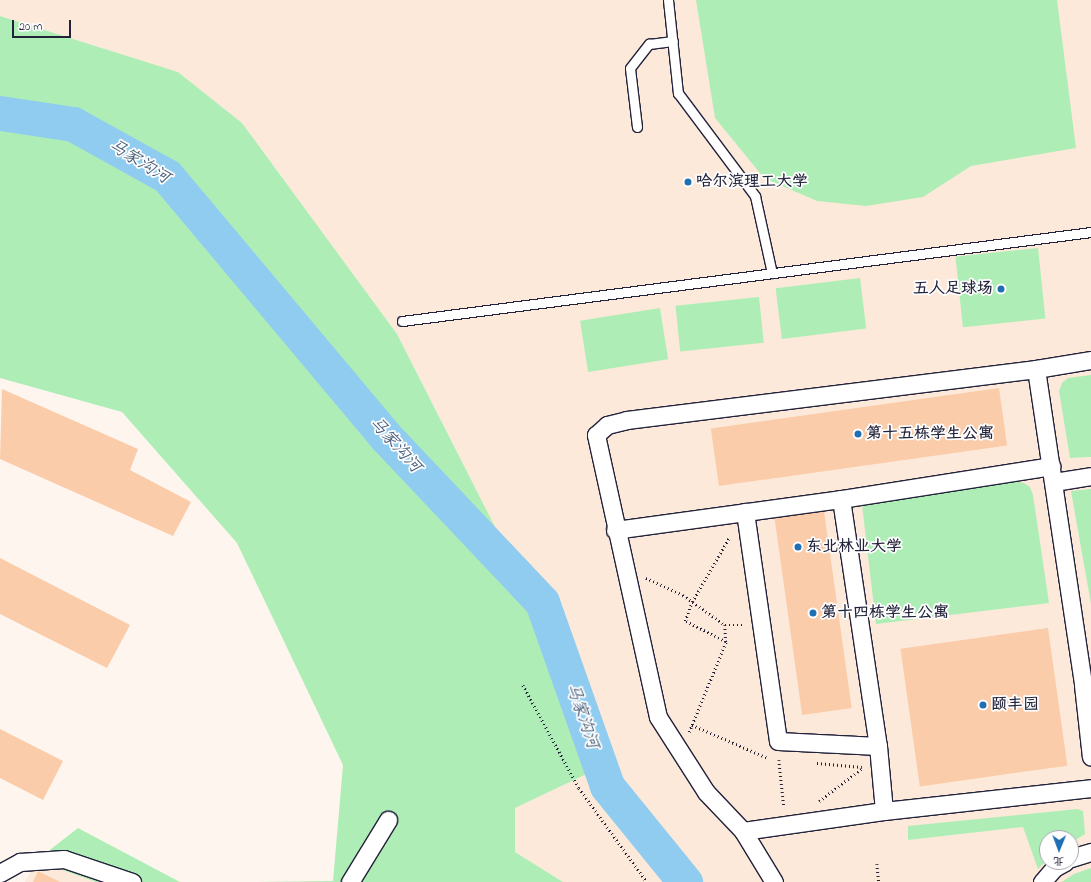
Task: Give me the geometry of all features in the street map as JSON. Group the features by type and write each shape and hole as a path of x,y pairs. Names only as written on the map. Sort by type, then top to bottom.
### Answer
{"street":[{"path":"774,882 743,831 706,792 658,717 615,530 596,435 607,425 627,420 1036,369 1091,360"},
{"path":"1036,369 1087,684 1091,757"},
{"path":"615,530 841,499 1052,474 1091,476"},
{"path":"841,499 878,746 884,811"},
{"path":"745,512 778,741 878,746"},
{"path":"743,831 884,811 1091,788"},
{"path":"350,882 388,820"},
{"path":"1079,856 1091,852"},
{"path":"0,872 20,862 64,859 132,882"},
{"path":"1042,882 1052,870"}],"lane":[{"path":"668,0 678,93 755,196 772,273"},
{"path":"637,127 630,68 649,44 673,41"},
{"path":"402,321 1091,232"}],"path":[{"path":"726,642 685,621 692,602 745,512"},
{"path":"624,568 692,602 725,625 761,625"},
{"path":"680,752 726,642 725,625"},
{"path":"523,685 579,788 647,882"},
{"path":"779,760 786,825"},
{"path":"815,803 863,768"},
{"path":"876,864 879,882"}],"shaded area":[{"path":"0,0 1091,0 1091,882 563,882 515,852 515,808 614,761 397,334 242,123 178,72 0,16"},
{"path":"37,861 96,882 25,882"}],"green space":[{"path":"696,0 1057,0 1076,148 971,166 923,197 866,206 817,201 764,178 715,118"},
{"path":"0,16 178,72 242,123 397,334 614,761 515,808 515,852 563,882 257,882 333,881 343,765 237,543 122,412 0,378"},
{"name":"五人足球场","path":"1038,248 1045,319 963,327 955,257"},
{"path":"860,278 866,329 782,339 776,288"},
{"path":"759,297 764,343 680,352 675,306"},
{"path":"660,308 668,359 588,372 580,321"},
{"path":"1091,375 1091,457 1070,458 1059,391 1062,383 1068,378"},
{"path":"1015,481 1024,483 1030,487 1033,495 1049,603 876,624 862,505"},
{"path":"1091,489 1091,604 1071,491"},
{"path":"1077,809 1083,811 1085,834 1079,838 1079,830 1039,830 1038,869 1023,827 908,840 908,826"},
{"path":"78,828 180,882 96,882 37,861 28,867"},
{"path":"1091,868 1091,882 1062,882 1074,874"}],"building":[{"name":"第十五栋学生公寓","path":"999,388 1007,445 719,486 711,428"},
{"path":"2,389 138,449 130,470 191,502 173,536 0,459"},
{"name":"第十四栋学生公寓","path":"824,511 852,708 802,715 774,518"},
{"path":"0,558 130,625 107,668 0,614"},
{"name":"颐丰园","path":"1048,628 1067,766 920,786 900,649"},
{"path":"0,729 63,761 43,800 0,778"},
{"path":"38,871 60,882 33,882"}],"waterway":[{"name":"马家沟河","path":"0,113 73,124 167,176 386,437 542,602 607,786 685,882"}],"place":[{"name":"哈尔滨理工大学","path":"688,182"},
{"name":"五人足球场","path":"1001,289"},
{"name":"第十五栋学生公寓","path":"858,434"},
{"name":"东北林业大学","path":"798,547"},
{"name":"第十四栋学生公寓","path":"813,613"},
{"name":"颐丰园","path":"983,705"}]}
